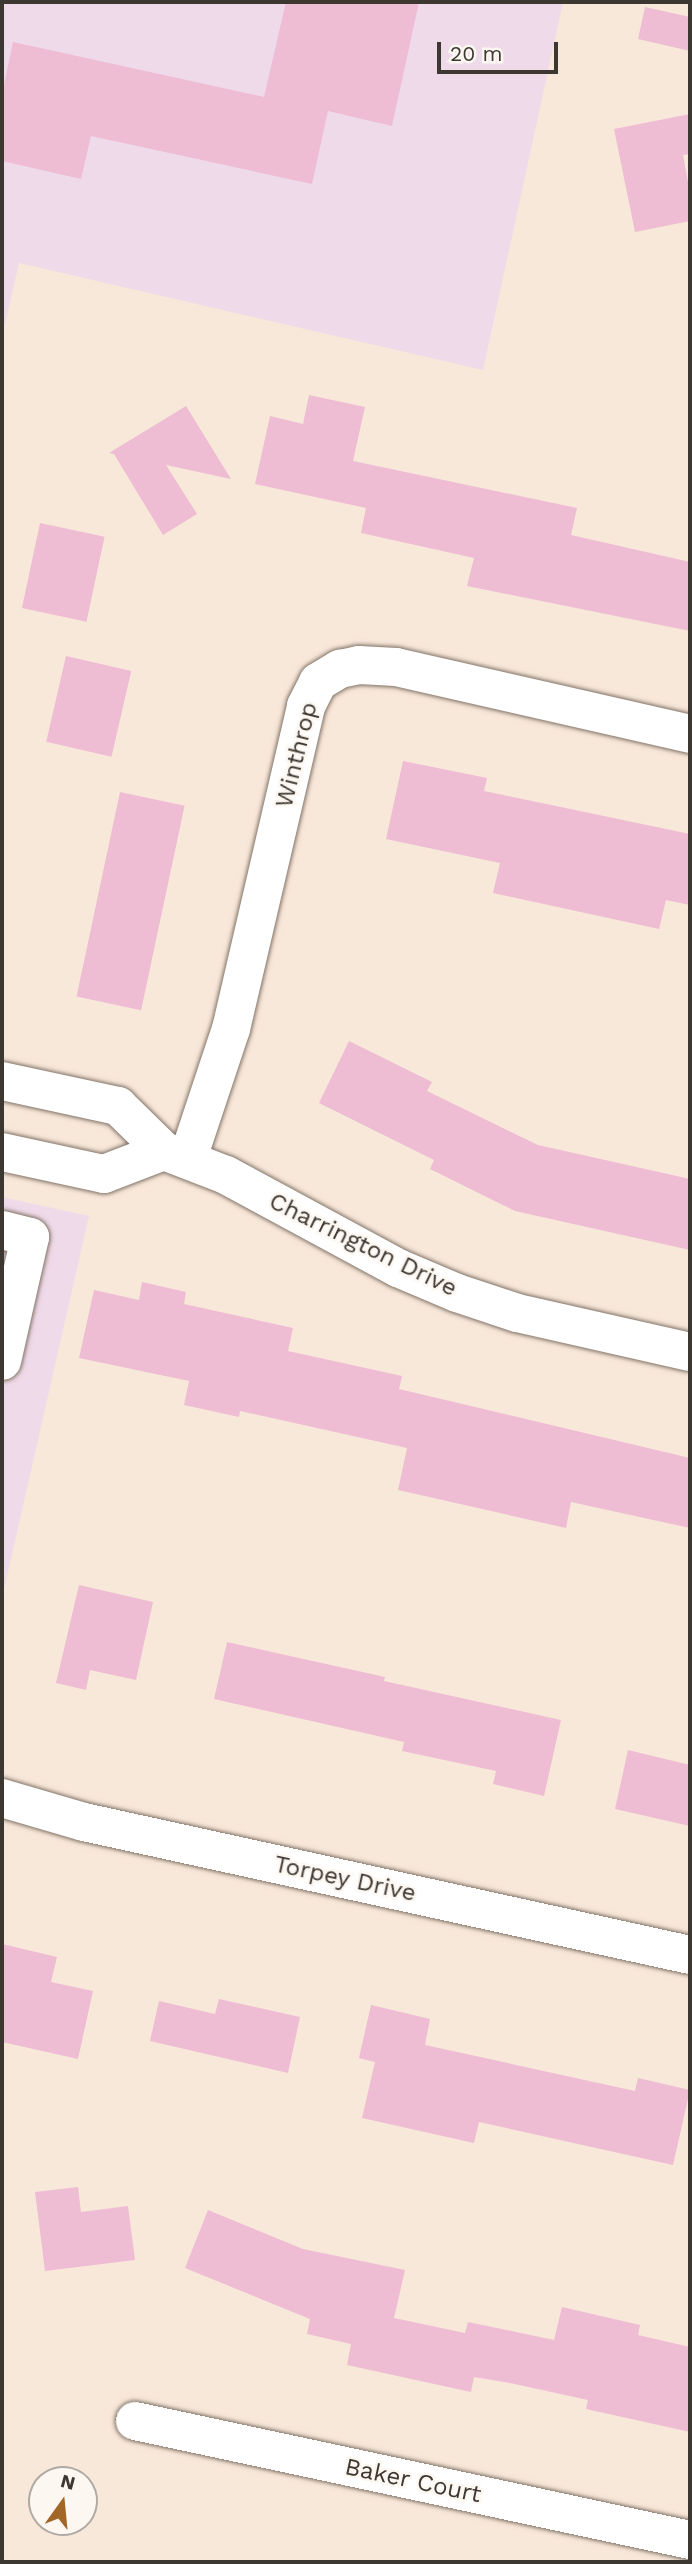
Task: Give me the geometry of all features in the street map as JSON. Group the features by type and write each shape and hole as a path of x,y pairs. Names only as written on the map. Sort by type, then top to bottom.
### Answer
{"street":[{"name":"Winthrop","path":"176,1155 231,1029 306,706 318,682 340,669 359,665 396,667 690,734"},
{"name":"Charrington Drive","path":"2,1081 118,1106 176,1155 398,1268 457,1293 517,1313 690,1352"},
{"path":"2,1152 104,1174 176,1155"},
{"path":"2,1361 16,1233"},
{"name":"Torpey Drive","path":"2,1798 84,1822 690,1955"},
{"name":"Baker Court","path":"135,2421 690,2540"}],"shaded area":[{"path":"2,2 563,2 483,370 19,263 2,337"},
{"path":"2,1197 89,1216 2,1598"}],"building":[{"path":"286,2 419,2 392,126 328,111 312,184 91,136 81,179 2,161 2,94 13,42 264,97"},
{"path":"645,7 690,17 690,51 638,39"},
{"path":"690,114 690,154 683,155 690,193 690,221 635,232 614,129"},
{"path":"309,395 365,407 353,461 577,508 571,535 690,562 690,631 467,586 474,558 361,533 366,508 255,484 270,416 303,424"},
{"path":"186,406 231,479 166,465 197,514 163,535 114,454 109,453"},
{"path":"40,523 105,537 86,622 22,608"},
{"path":"66,656 131,671 111,757 46,742"},
{"path":"403,761 487,778 484,791 690,834 690,905 666,900 659,929 493,893 500,863 386,839"},
{"path":"120,792 185,806 141,1010 77,996"},
{"path":"349,1041 432,1082 427,1091 538,1145 690,1179 690,1250 515,1211 430,1169 434,1160 319,1103"},
{"path":"142,1282 186,1292 184,1304 293,1328 288,1351 402,1376 399,1389 690,1458 690,1528 571,1502 566,1528 398,1490 407,1448 240,1411 239,1417 184,1405 189,1381 79,1358 94,1290 139,1300"},
{"path":"79,1585 153,1602 136,1680 90,1670 86,1690 56,1683"},
{"path":"227,1642 385,1677 384,1681 561,1720 544,1796 493,1784 496,1771 402,1751 404,1742 214,1699"},
{"path":"628,1750 690,1765 690,1826 615,1809"},
{"path":"2,1944 57,1957 51,1982 93,1991 78,2059 2,2042"},
{"path":"219,1999 300,2017 288,2073 150,2041 159,2001 215,2014"},
{"path":"371,2005 430,2019 425,2045 635,2091 638,2078 690,2090 673,2165 479,2122 474,2143 362,2118 375,2062 359,2058"},
{"path":"78,2187 81,2212 128,2206 135,2260 45,2271 35,2192"},
{"path":"208,2210 303,2249 405,2270 394,2318 465,2333 468,2322 554,2340 562,2307 640,2325 638,2335 690,2347 690,2432 586,2409 588,2400 510,2383 474,2377 471,2392 347,2365 351,2344 307,2334 310,2319 185,2268"}]}
